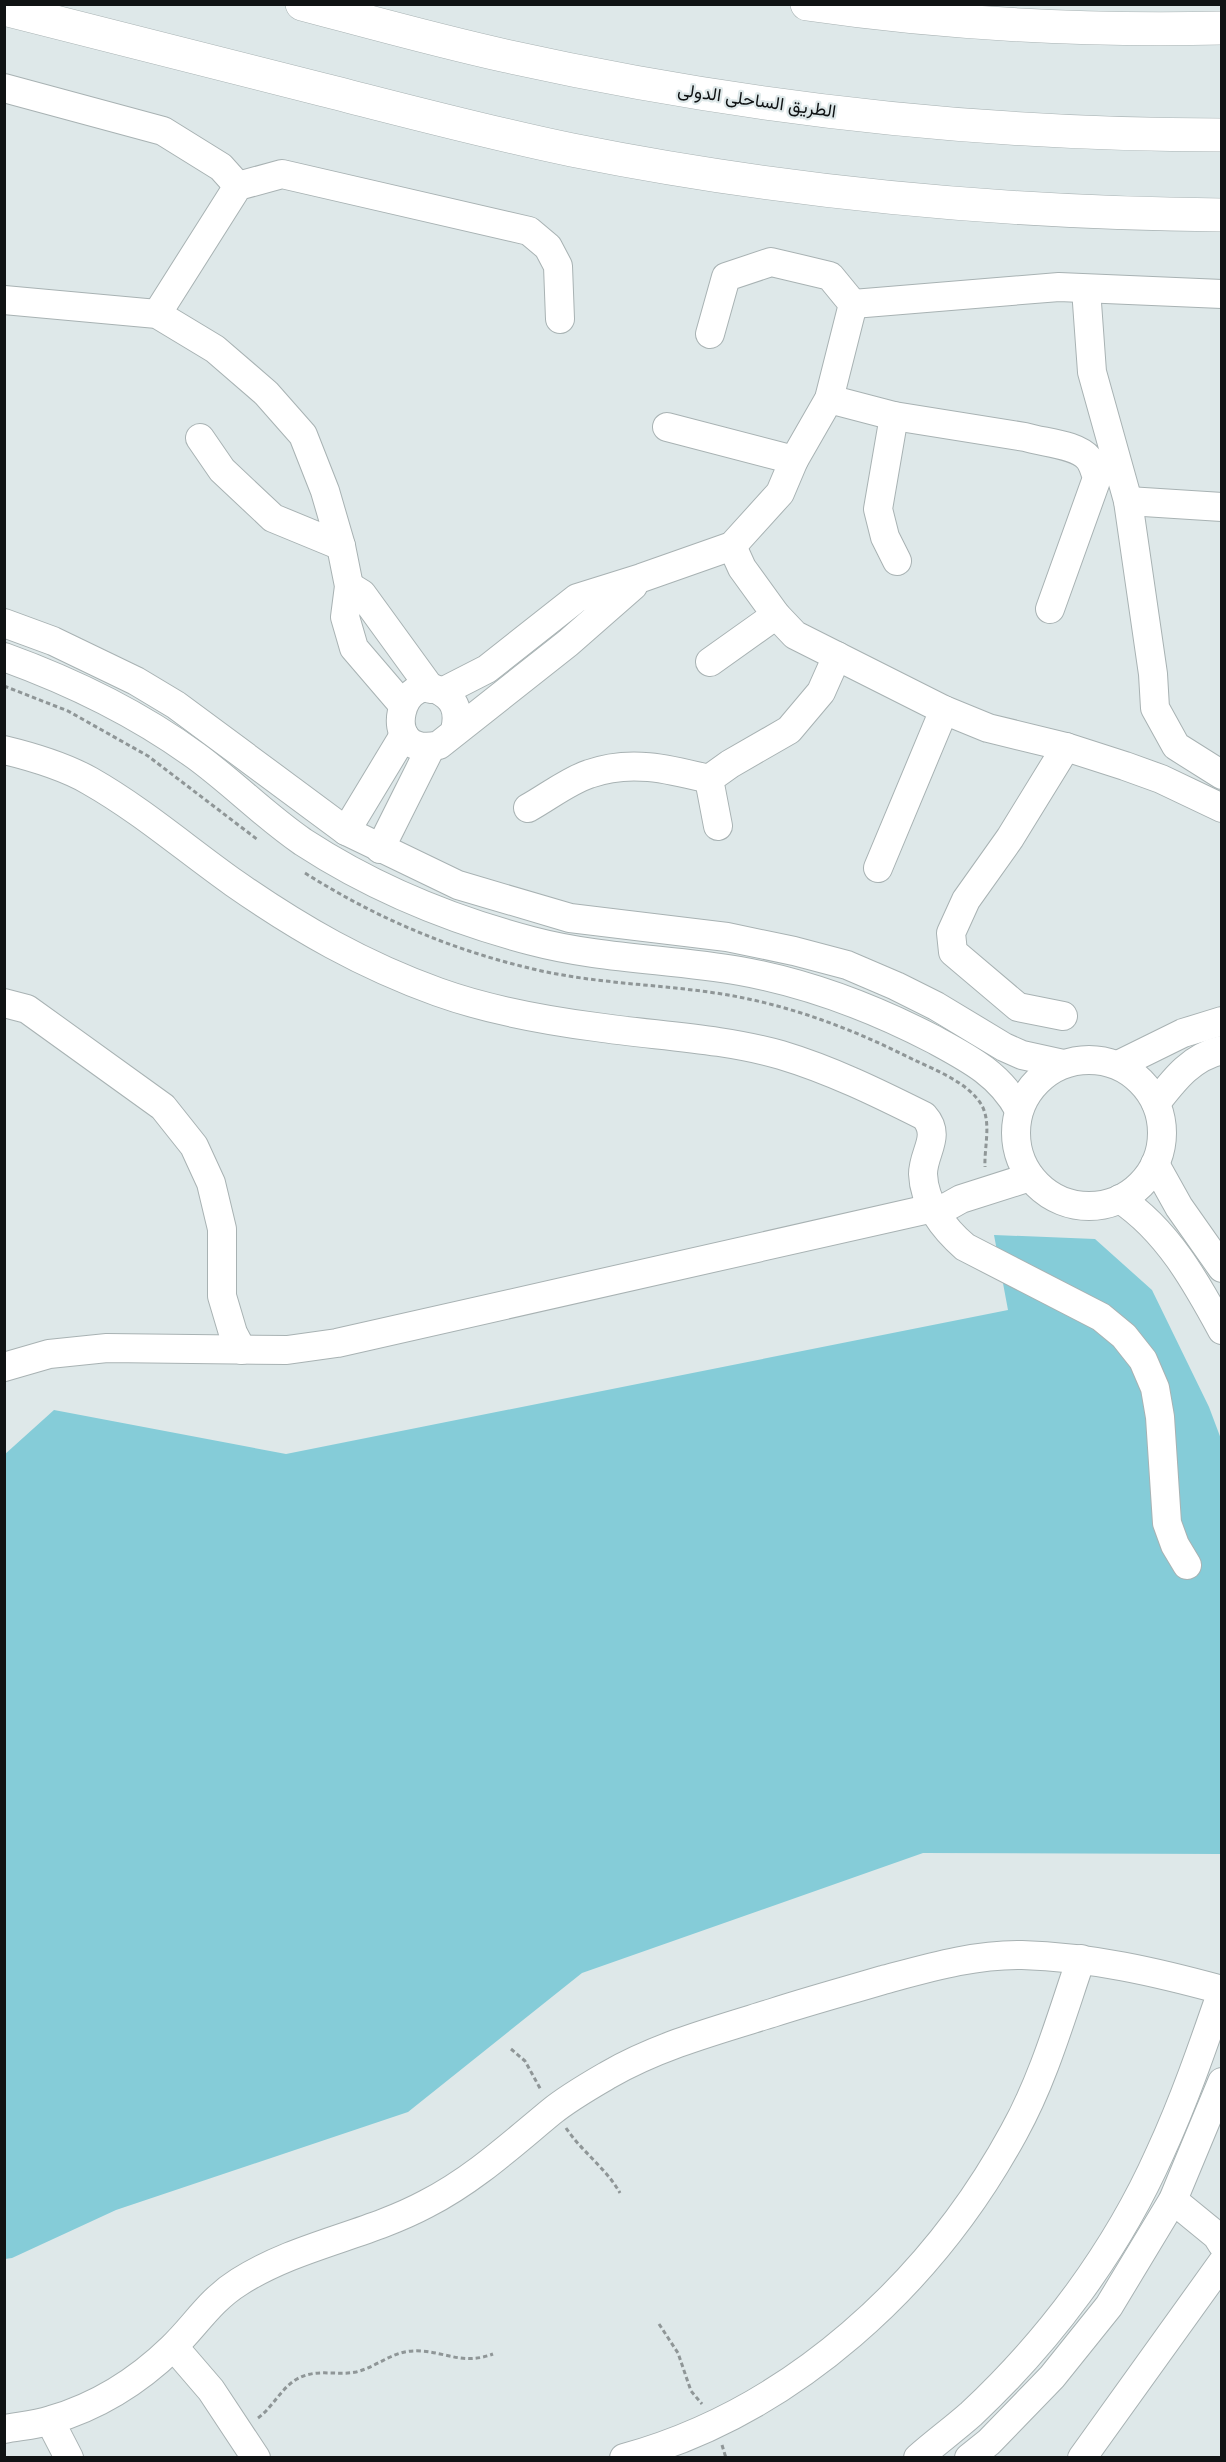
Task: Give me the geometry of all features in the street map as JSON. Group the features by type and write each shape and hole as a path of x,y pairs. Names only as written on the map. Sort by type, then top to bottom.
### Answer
{"main road":[{"path":"56,4 481,113 683,153 822,173 962,188 1081,195 1221,198"},
{"name":"الطريق الساحلى الدولى","path":"302,4 505,56 657,85 765,102 874,115 1027,128 1221,135"},
{"path":"807,4 915,17 1009,24 1102,28 1221,28"},
{"path":"4,9 477,129 669,168 863,195 961,204 1058,211 1221,215"}],"street":[{"path":"4,88 163,131 221,167 238,186"},
{"path":"157,314 238,186 282,174 529,231 548,247 558,266 560,319"},
{"path":"710,334 726,277 771,262 830,276 853,304"},
{"path":"853,304 1059,287 1221,294"},
{"path":"1086,289 1092,372 1128,501 1153,674 1155,708 1176,746 1221,775"},
{"path":"4,300 157,314 215,349 266,393 303,435 326,491 349,586 345,617 354,648 402,704"},
{"path":"641,578 568,643 455,730 445,742 431,747 416,744 404,735 399,714 402,704 414,692 436,690 487,669 577,598 732,546 780,493 794,460 829,399 853,304"},
{"path":"829,399 894,416 1074,447 1089,460 1097,478 1050,609"},
{"path":"894,416 878,509 885,537 897,561"},
{"path":"667,427 794,460"},
{"path":"200,438 222,470 273,518 341,546"},
{"path":"1128,501 1221,507"},
{"path":"732,546 742,568 776,615 795,635 944,710 988,728 1066,747 1161,779 1221,808"},
{"path":"349,586 362,594 436,690 451,699 458,720 455,730"},
{"path":"711,662 776,615"},
{"path":"4,624 53,641 136,681 176,705 362,840 458,885 570,918 727,937 846,965 936,1006 1004,1047 1022,1055 1063,1064"},
{"path":"528,808 589,774 632,765 658,767 708,779 789,730 821,692 837,656"},
{"path":"4,657 83,688 161,732 198,758 304,843 396,893 528,940 596,954 741,971 823,993 888,1018 973,1060 1003,1086 1019,1110"},
{"path":"878,868 944,710"},
{"path":"347,867 362,840 404,735"},
{"path":"362,840 431,747"},
{"path":"1063,1016 1018,1007 953,952 951,933 966,900 1010,838 1066,747"},
{"path":"4,750 31,756 88,780 138,811 231,881 296,926 366,963 440,993 517,1014 595,1027 702,1039 780,1055 854,1081 924,1116 930,1122 933,1139 925,1160 923,1174 933,1208 953,1237 965,1247 1101,1317 1124,1336 1143,1360 1155,1388 1160,1417 1167,1523 1175,1545 1187,1565"},
{"path":"708,779 718,826"},
{"path":"4,1003 27,1009 163,1107 194,1146 211,1183 222,1229 222,1296 233,1333 242,1350"},
{"path":"1118,1065 1183,1033 1221,1022"},
{"path":"1156,1103 1182,1070 1198,1059 1221,1050"},
{"path":"1081,1060 1100,1060 1118,1065 1134,1074 1147,1087 1156,1103 1162,1123 1162,1144 1155,1164 1134,1190 1120,1199 1101,1205 1081,1206 1062,1201 1045,1191 1026,1170 1017,1145 1016,1127 1019,1110 1029,1091 1044,1075 1063,1064 1081,1060"},
{"path":"1155,1164 1179,1207 1221,1268"},
{"path":"4,1366 49,1354 107,1348 287,1350 337,1343 933,1208 1008,1171 1026,1170"},
{"path":"1120,1199 1137,1211 1167,1242 1204,1298 1221,1330"},
{"path":"196,1350 207,1334 222,1296"},
{"path":"4,2429 50,2421 112,2394 137,2379 174,2347 201,2313 235,2284 273,2261 379,2226 427,2204 472,2176 554,2109 610,2074 670,2047 811,2001 957,1961 1019,1955 1081,1959 1141,1969 1221,1990 1189,2085 1159,2155 1124,2224 1082,2288 1030,2354 970,2415 918,2457"},
{"path":"624,2457 713,2425 776,2390 834,2349 887,2302 936,2249 978,2192 1015,2131 1045,2066 1081,1959"},
{"path":"969,2457 989,2442 1052,2377 1109,2306 1173,2200 1221,2082"},
{"path":"1173,2200 1217,2236 1221,2244"},
{"path":"1082,2457 1221,2263"},
{"path":"1082,2288 1109,2306"},
{"path":"174,2347 211,2390 256,2457"},
{"path":"50,2421 69,2457"}],"path":[{"path":"659,2324 678,2353 691,2391 702,2403 726,2457"},
{"path":"239,2430 265,2413 290,2383 311,2373 357,2372 391,2355 406,2352 420,2351 471,2360 493,2354"}],"shaded area":[{"path":"994,1235 1095,1239 1152,1290 1209,1407 1221,1439 1221,1854 923,1853 582,1973 408,2112 116,2210 12,2258 5,2259 4,1455 54,1410 286,1454 1008,1310"}]}
